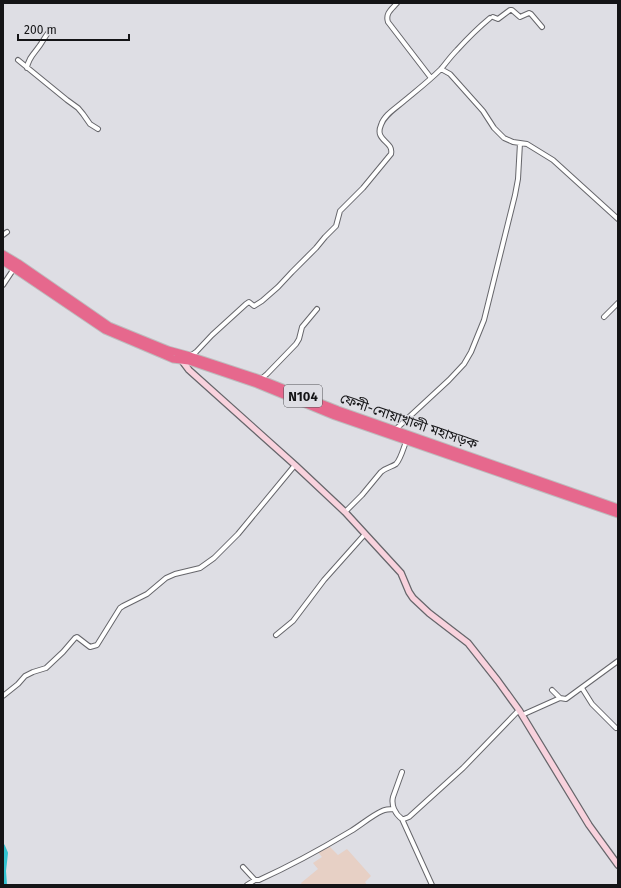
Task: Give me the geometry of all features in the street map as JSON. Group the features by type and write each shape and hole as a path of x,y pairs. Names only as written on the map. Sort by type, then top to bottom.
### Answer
{"highway":[{"name":"ফেনী-নোয়াখালী মহাসড়ক","path":"3,254 109,326 176,353 190,356 260,379 338,410 395,430 408,438 618,514"},
{"name":"ফেনী-নোয়াখালী মহাসড়ক","path":"3,261 105,330 173,359 188,361 257,384 335,416 408,438 618,508"}],"main road":[{"path":"176,353 189,370 345,512 401,573 413,598 429,613 468,643 498,681 520,713 588,825 618,865"}],"street":[{"path":"397,3 386,17 388,22 431,78"},
{"path":"190,356 246,304 249,302 254,306 278,287 336,226 340,211 363,188 391,154 392,150 379,133 381,124 386,116 441,69 472,33 491,17 498,19 510,10 520,17 531,14 542,26"},
{"path":"27,68 29,60 42,43 45,35 51,29"},
{"path":"18,60 78,108 90,124 98,129"},
{"path":"441,69 450,74 483,111 494,128 504,138 513,142 526,144 553,160 618,219"},
{"path":"395,430 464,364 476,341 484,320 515,194 518,179 520,143"},
{"path":"3,285 18,263"},
{"path":"604,317 618,303"},
{"path":"260,379 267,374 296,344 302,327 317,309"},
{"path":"345,512 385,468 396,464 408,438"},
{"path":"3,696 18,684 25,676 46,668 75,638 77,637 90,646 97,645 120,608 123,606 147,594 166,578 175,574 200,568 214,558 238,534 295,465"},
{"path":"276,635 293,621 324,580 365,534"},
{"path":"402,819 408,817 463,768 520,713 560,698 566,699 618,661"},
{"path":"582,688 592,704 616,728"},
{"path":"552,690 560,698"},
{"path":"402,772 392,797 392,802 394,809 402,819 432,885"},
{"path":"247,885 255,880 282,870 352,831 381,811 388,808 394,809"},
{"path":"243,867 255,880"}],"shaded area":[{"path":"329,846 338,855 347,849 371,876 365,882 367,885 302,885 301,883 318,869 313,863 322,857 318,852"}],"waterway":[{"path":"3,846 6,853 4,871 5,885"}]}
